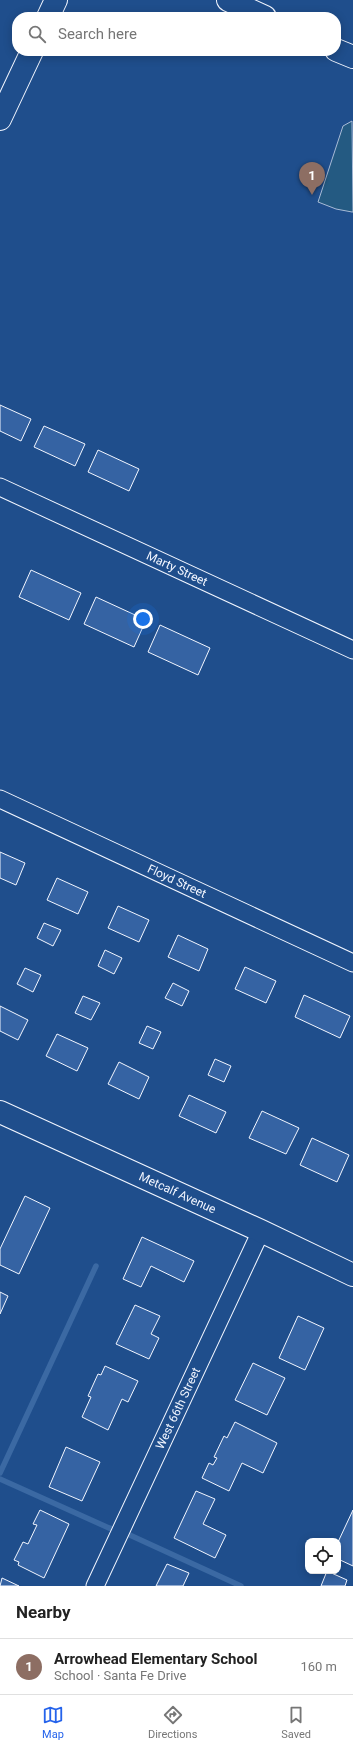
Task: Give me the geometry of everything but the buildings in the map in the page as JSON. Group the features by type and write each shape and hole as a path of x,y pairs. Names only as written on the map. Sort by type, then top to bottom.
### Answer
{"main road":[{"path":"50,12 56,0"},
{"path":"228,0 254,12"},
{"path":"341,52 353,58"},
{"path":"0,119 30,56"},
{"name":"Metcalf Avenue","path":"0,1112 353,1275"}],"street":[{"name":"Marty Street","path":"0,487 353,650"},
{"name":"Floyd Street","path":"0,799 353,963"},
{"name":"West 66th Street","path":"95,1586 261,1232"}],"shaded area":[{"path":"352,121 353,212 336,209 318,202 343,126"}],"waterway":[{"path":"0,1473 96,1266"},
{"path":"0,1479 109,1528 121,1531 241,1586"}],"place":[{"name":"Arrowhead Elementary School","path":"312,195"}]}
